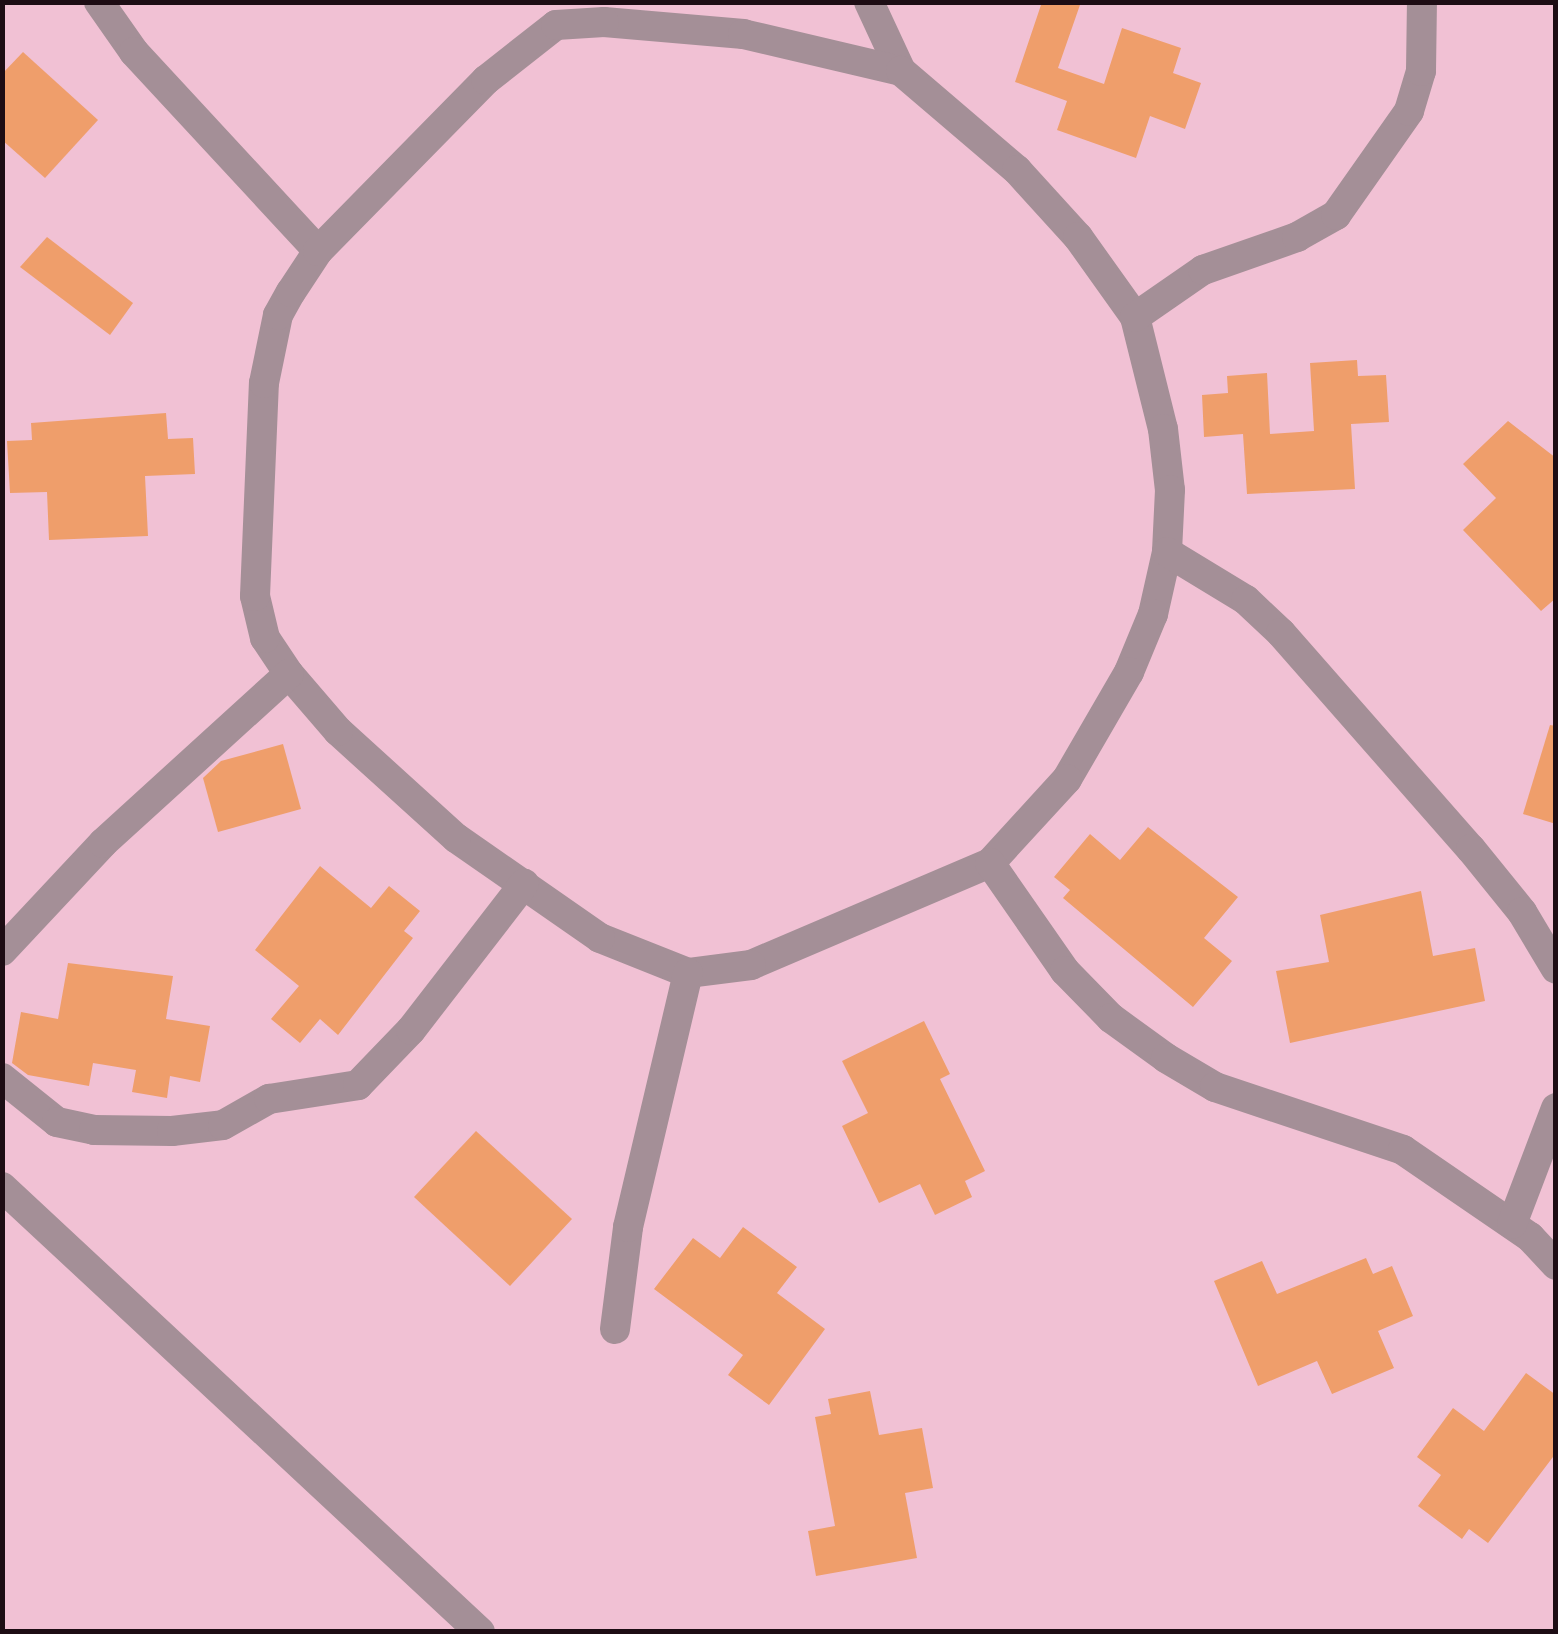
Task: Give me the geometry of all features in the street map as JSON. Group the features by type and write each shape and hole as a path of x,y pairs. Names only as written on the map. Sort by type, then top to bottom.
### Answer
{"street":[{"path":"98,2 134,52 318,251"},
{"path":"536,2 556,26"},
{"path":"869,2 901,71 1017,170 1078,237 1135,317 1164,429 1167,552 1153,614 1091,741 1067,779 990,863 751,966 688,974 600,938 456,838 338,731 265,638 255,596 253,518 272,338 278,315 318,251 428,134 556,26 604,22 743,34 901,71"},
{"path":"1135,317 1203,270 1297,237 1336,215 1409,110 1421,71 1422,2"},
{"path":"1167,552 1246,600 1280,634 1482,862 1522,912 1556,969"},
{"path":"2,951 152,795 290,674"},
{"path":"990,863 1065,971 1112,1018 1166,1058 1215,1087 1403,1150 1512,1224 1556,1265"},
{"path":"2,1078 56,1122 114,1130 224,1124 269,1099 358,1085 412,1030 524,884"},
{"path":"615,1329 628,1228 688,974"},
{"path":"1512,1224 1556,1108"},
{"path":"2,1187 480,1632"}],"building":[{"path":"1042,2 1081,2 1058,68 1104,84 1122,28 1181,48 1173,73 1201,83 1185,129 1150,116 1136,158 1057,130 1067,101 1015,82"},
{"path":"23,52 98,120 45,178 2,140 2,74"},
{"path":"47,237 133,303 110,335 20,267"},
{"path":"1357,360 1358,376 1386,375 1389,422 1351,424 1355,489 1247,494 1243,434 1204,437 1202,395 1228,393 1227,376 1267,373 1270,434 1314,431 1310,363"},
{"path":"166,413 168,439 193,438 195,474 145,476 148,536 49,540 47,492 10,493 7,441 32,440 31,423"},
{"path":"1508,421 1556,458 1556,598 1541,611 1463,530 1496,498 1463,464"},
{"path":"1550,725 1556,726 1556,824 1523,814"},
{"path":"283,744 301,809 218,832 203,778 221,761"},
{"path":"1148,827 1238,897 1204,938 1232,961 1193,1007 1063,898 1070,890 1054,877 1090,834 1120,860"},
{"path":"320,866 371,908 389,886 420,911 404,931 413,938 338,1035 320,1019 300,1043 271,1019 299,986 255,950"},
{"path":"1421,891 1433,956 1475,948 1485,1001 1290,1043 1276,971 1329,962 1320,915"},
{"path":"68,963 173,976 166,1019 210,1026 200,1082 170,1076 167,1098 132,1092 136,1070 93,1063 89,1086 28,1075 12,1063 21,1012 58,1019"},
{"path":"924,1021 950,1074 940,1079 985,1171 965,1181 972,1197 935,1215 920,1184 879,1203 842,1126 868,1113 842,1061"},
{"path":"476,1131 572,1219 510,1286 414,1197"},
{"path":"743,1227 797,1267 777,1293 825,1329 769,1405 728,1375 743,1355 654,1289 693,1238 720,1258"},
{"path":"1366,1258 1373,1274 1392,1266 1413,1316 1378,1331 1394,1368 1332,1394 1317,1361 1258,1386 1214,1281 1262,1261 1277,1294"},
{"path":"1526,1373 1556,1395 1556,1453 1488,1543 1469,1529 1462,1539 1418,1506 1441,1475 1417,1457 1453,1408 1484,1431"},
{"path":"870,1391 879,1435 922,1428 933,1488 905,1493 917,1558 816,1576 808,1531 835,1526 815,1417 831,1414 828,1399"}]}
